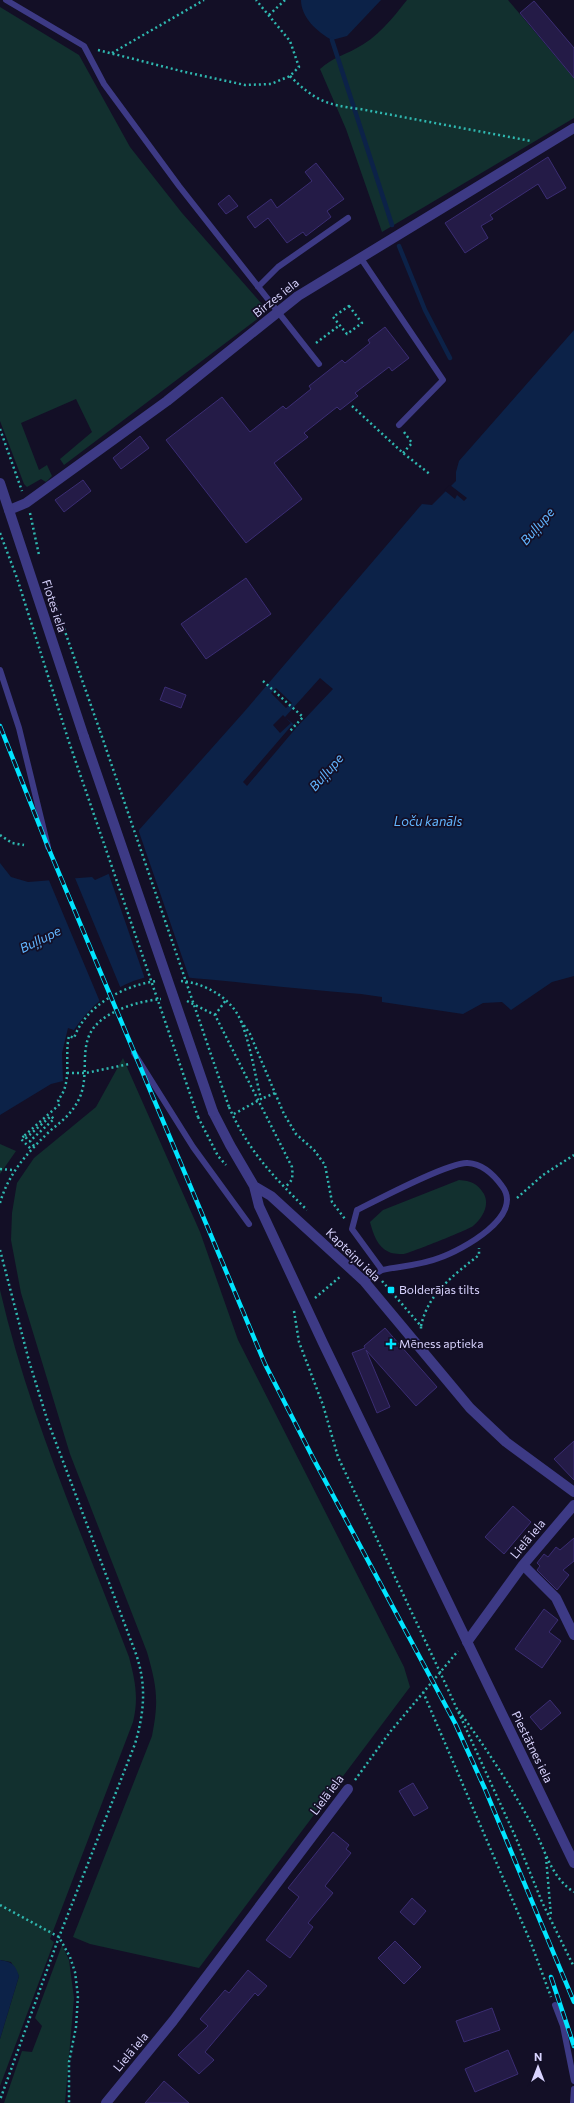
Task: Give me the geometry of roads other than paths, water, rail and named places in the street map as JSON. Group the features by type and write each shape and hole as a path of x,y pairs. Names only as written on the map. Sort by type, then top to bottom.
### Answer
{"street":[{"name":"Birzes iela","path":"9,510 26,503 167,401 298,296 574,128"},
{"name":"Flotes iela","path":"1,488 84,737 213,1112"},
{"name":"Kapteiņu iela","path":"213,1112 254,1186 271,1196 364,1281 470,1408 506,1442 574,1492"},
{"name":"Piestātnes iela","path":"254,1186 259,1206 574,1863"},
{"name":"Lielā iela","path":"467,1642 523,1565 574,1505"},
{"path":"523,1565 556,1598 574,1635"},
{"name":"Lielā iela","path":"106,2103 173,2021 348,1789"}],"lane":[{"path":"6,0 84,46 104,84 179,186 319,364"},
{"path":"258,287 278,267 348,218"},
{"path":"360,257 443,380 399,425"},
{"path":"0,670 19,728 48,846"},
{"path":"134,1053 193,1148 248,1224"},
{"path":"364,1281 382,1270 439,1258 479,1237 494,1225 508,1206 506,1191 492,1172 468,1163 449,1166 357,1210 352,1230 382,1270"},
{"path":"555,2005 563,2026 574,2081"},
{"path":"573,2103 574,2089"}],"water":[{"path":"301,0 381,0 347,36 332,40 321,33 307,18"},
{"path":"574,330 574,976 552,982 511,1010 502,1002 483,1003 463,1014 382,1002 382,997 361,994 178,977 158,976 143,978 122,986 103,998 87,1013 74,1030 68,1028 62,1053 63,1081 51,1084 0,1115 0,863 11,877 28,882 92,877 95,880 115,871 118,866 115,857 244,712 422,504 432,505 456,481 456,472 459,461"},
{"path":"0,1960 12,1964 19,1976 0,2039"}],"waterway":[{"path":"332,40 392,225"},
{"path":"399,246 425,310 450,358"}],"railway":[{"path":"0,726 48,847 265,1364 313,1458 455,1723 485,1789 574,2002"},
{"path":"551,1977 574,2046"}],"place":[{"name":"Bolderājas tilts","path":"391,1290"},
{"name":"Mēness aptieka","path":"391,1344"}],"water label":[{"name":"Buļļupe","path":"537,526"},
{"name":"Buļļupe","path":"326,772"},
{"name":"Loču kanāls","path":"428,821"},
{"name":"Buļļupe","path":"40,939"}]}
